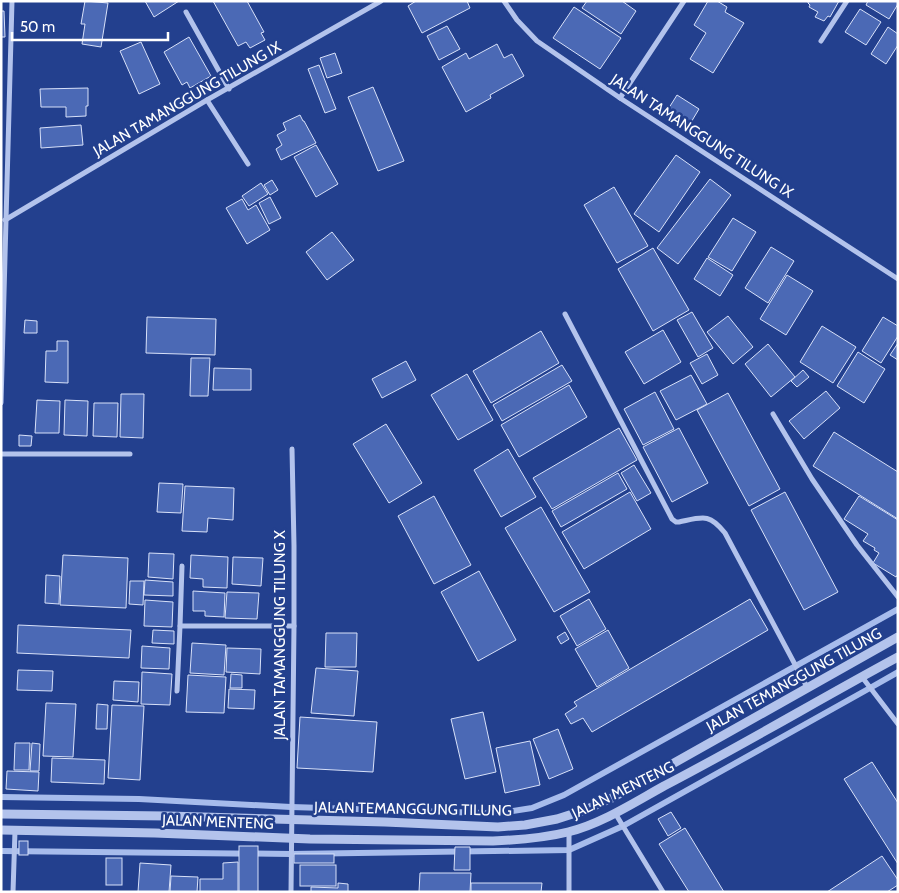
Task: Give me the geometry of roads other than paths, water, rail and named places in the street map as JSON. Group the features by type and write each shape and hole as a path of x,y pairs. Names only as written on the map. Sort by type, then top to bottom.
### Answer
{"street":[{"path":"1,403 12,1"},
{"name":"JALAN TAMANGGUNG TILUNG IX","path":"5,220 208,100 381,1"},
{"name":"JALAN TAMANGGUNG TILUNG IX","path":"504,1 517,20 537,41 620,98 898,279"},
{"path":"620,98 684,1"},
{"path":"821,41 847,1"},
{"path":"186,12 229,89"},
{"path":"208,100 248,164"},
{"path":"565,314 672,519 680,522 708,518 725,533 807,687"},
{"path":"773,414 812,479 857,545 898,597"},
{"name":"JALAN TAMANGGUNG TILUNG X","path":"290,892 294,626 292,449"},
{"path":"1,454 130,454"},
{"path":"177,691 182,566"},
{"path":"180,626 294,626"},
{"name":"JALAN TEMANGGUNG TILUNG","path":"1,814 158,816 498,827 556,819 603,802 898,637"},
{"name":"JALAN MENTENG","path":"1,830 291,838 493,841 523,839 569,832 615,812 898,657"},
{"path":"861,676 898,724"},
{"path":"615,812 663,892"},
{"path":"13,892 15,830"},
{"path":"569,832 569,892"}],"waterway":[{"path":"1,797 139,799 291,807 485,813 532,808 564,795 898,609"},
{"path":"1,851 291,854 569,850 623,826 898,672"}]}
